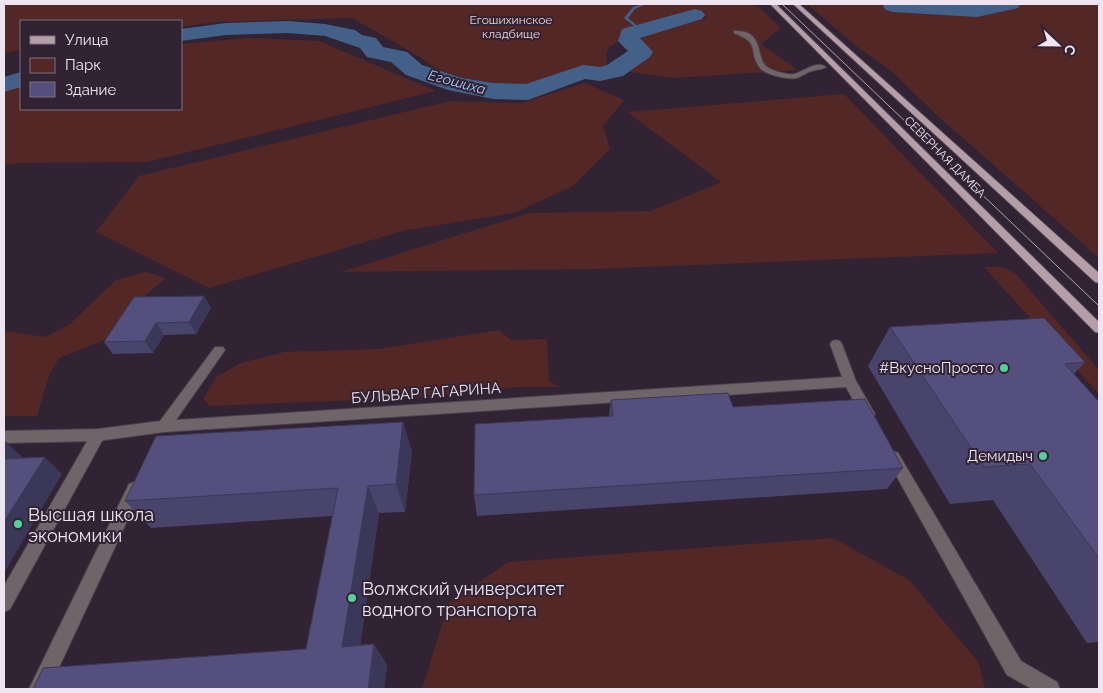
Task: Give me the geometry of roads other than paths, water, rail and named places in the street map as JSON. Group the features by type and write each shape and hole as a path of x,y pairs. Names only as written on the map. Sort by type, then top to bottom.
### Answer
{"main road":[{"name":"СЕВЕРНАЯ ДАМБА","path":"773,4 1099,329"},
{"name":"СЕВЕРНАЯ ДАМБА","path":"796,4 1099,279"}],"street":[{"path":"736,32 749,38 756,44 759,61 766,69 779,74 795,76 809,69 823,66"},
{"path":"836,344 850,382 878,431"},
{"path":"155,444 164,426 219,350"},
{"name":"БУЛЬВАР ГАГАРИНА","path":"4,437 98,435 164,426 850,382"},
{"path":"4,604 98,435"},
{"path":"888,448 1014,668 1050,689"},
{"path":"39,689 143,470"}],"waterway":[{"path":"640,30 626,18 634,8 644,4"},
{"name":"Егошиха","path":"893,6 977,11 1011,4"},
{"name":"Егошиха","path":"182,35 226,29 288,27 325,30 347,35 355,40 368,43 375,52 399,57 414,70 457,85 493,91 528,92 583,72 600,74 615,71 642,52 629,41 630,34 695,15"},
{"name":"Егошиха","path":"4,85 20,79"}],"tram line":[{"path":"782,4 1099,306"}],"place":[{"name":"#ВкусноПросто","path":"1004,368"},
{"name":"Демидыч","path":"1043,456"},
{"name":"Высшая школа экономики","path":"18,524"},
{"name":"Волжский университет водного транспорта","path":"352,598"}],"park label":[{"name":"Егошихинское кладбище","path":"511,27"}]}
